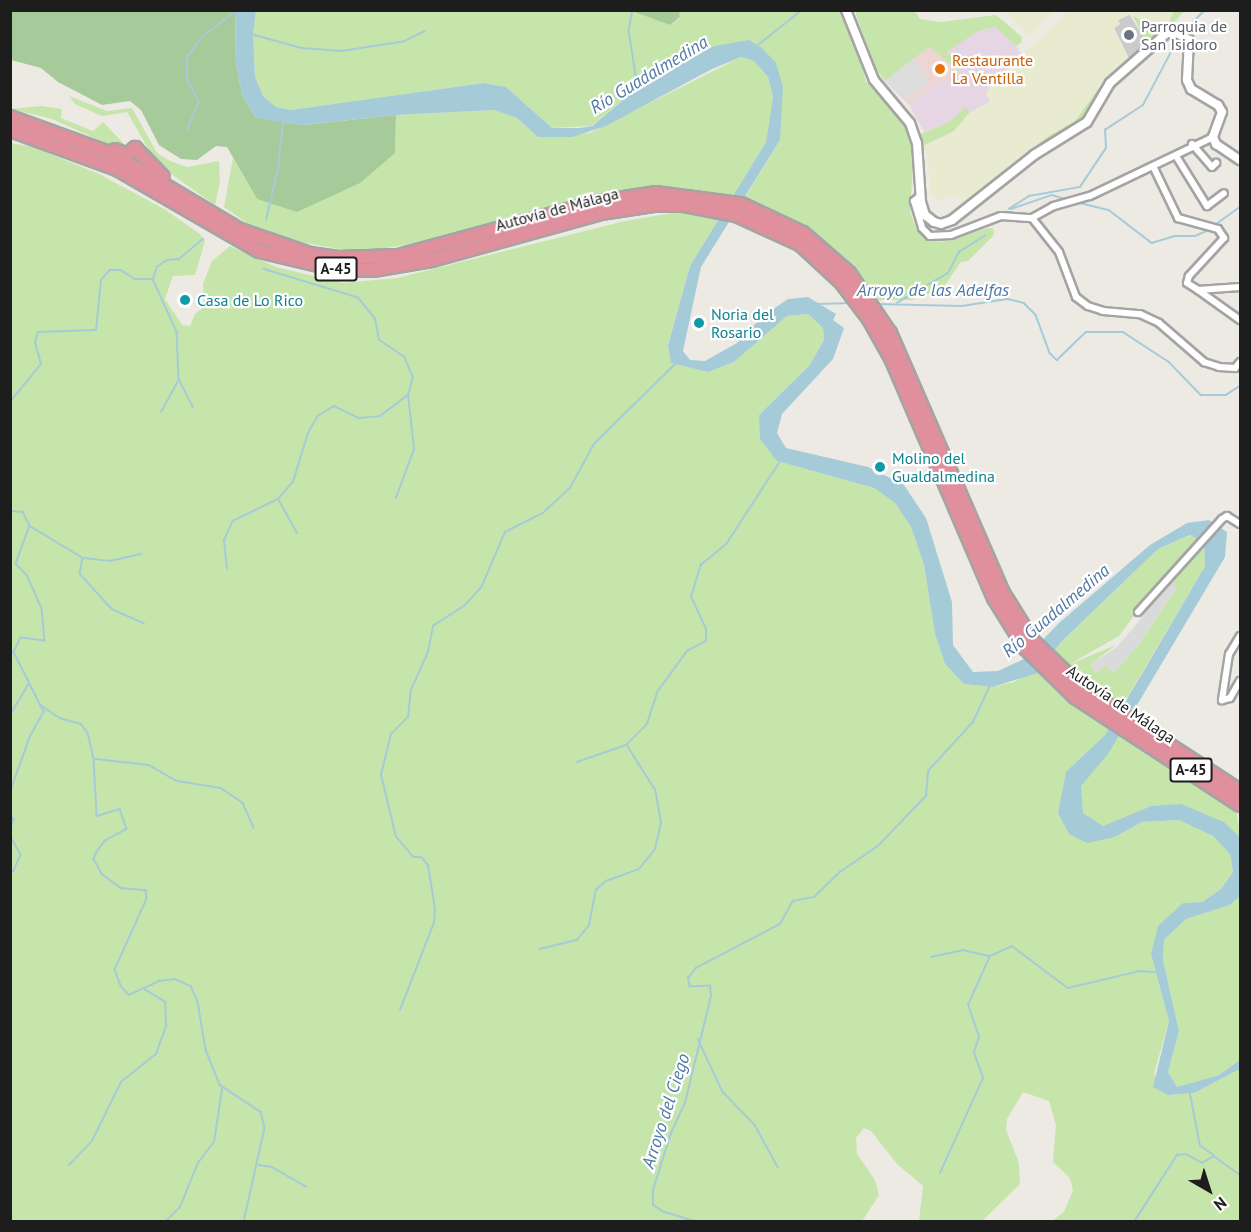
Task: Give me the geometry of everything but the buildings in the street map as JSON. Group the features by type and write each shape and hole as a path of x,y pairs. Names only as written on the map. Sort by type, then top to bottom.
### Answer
{"highway":[{"name":"Autovía de Málaga","path":"10,117 89,144 240,230 283,248 339,258 372,259 418,252 618,198 684,200 777,226 800,244 827,259 896,355 1016,627 1046,672 1143,734 1240,791"},
{"name":"Autovía de Málaga","path":"10,130 117,169 259,251 339,270 373,270 421,262 601,213 684,200"},
{"name":"Autovía de Málaga","path":"1143,734 1240,805"}],"street":[{"path":"846,10 874,80 910,123 917,143 920,196 925,215 941,224 951,220 1034,155 1087,122 1110,83 1167,33 1177,33 1189,40 1187,80 1191,89 1218,105 1222,112 1213,137 1216,144 1240,160"},
{"path":"920,196 914,201 915,215 930,236 951,235 1001,216 1032,218 1176,156 1192,144 1213,137"},
{"path":"1192,144 1212,167 1216,163"},
{"path":"1176,156 1207,206 1224,193"},
{"path":"1153,166 1178,218 1218,229 1224,238 1188,276 1187,283 1240,320"},
{"path":"1032,218 1059,252 1076,297 1088,306 1103,311 1140,314 1159,323 1204,362 1219,367 1234,368 1240,362"},
{"path":"1198,290 1240,287"},
{"path":"1138,612 1189,552 1222,519 1227,516 1240,524"},
{"path":"1240,636 1229,654 1222,700 1230,698 1240,681"}],"shaded area":[{"name":"Parroquia de San Isidoro","path":"1129,14 1149,46 1129,58 1114,28 1120,24 1118,20"},
{"path":"996,27 1005,31 1023,56 1013,63 990,102 969,113 966,108 949,122 924,132 909,105 942,80 951,80 961,68 946,52 978,31"},
{"path":"929,47 959,71 950,81 941,81 909,105 885,81"},
{"path":"914,58 929,83 905,100 885,81"},
{"path":"1173,581 1176,589 1138,645 1113,674 1096,673 1090,665 1117,647 1144,615 1142,611 1163,584"}],"green space":[{"path":"632,10 670,25 680,18 679,11 841,11 857,47 866,82 909,127 914,154 910,211 917,231 928,240 941,242 988,228 993,228 994,235 968,261 961,262 943,288 912,300 876,300 821,240 744,199 780,140 776,63 714,46 638,88 591,126 552,128 506,87 485,83 289,110 276,107 263,96 255,77 253,35 256,11"},
{"path":"10,11 235,11 236,64 242,94 255,117 304,125 396,115 395,153 360,183 297,212 257,199 227,147 216,146 197,160 181,159 159,145 141,110 130,101 102,105 58,82 41,68 11,60"},
{"path":"632,11 679,11 680,17 670,25"},
{"path":"855,11 915,11 920,19 941,22 996,15 1022,37 1021,43 1016,46 996,27 978,31 947,52 961,68 959,71 929,47 885,81 874,67"},
{"path":"1012,11 1056,11 1030,36 1007,14"},
{"path":"1069,11 1174,11 1167,26 1156,28 1129,15 1118,20 1120,24 1114,28 1129,60 1098,85 1085,112 970,199 964,202 952,195 938,202 930,192 928,155 921,147 954,131 962,117 990,102 986,93 991,84"},
{"path":"1174,11 1184,11 1170,27 1147,44 1133,16 1156,28 1167,26"},
{"path":"1143,50 1101,86 1084,119 950,217 935,218 947,216 1047,137 1075,121 1108,75"},
{"path":"741,57 754,61 768,77 773,97 766,142 690,266 668,344 671,362 708,372 734,362 787,316 808,314 823,328 824,340 809,366 759,415 777,461 874,488 895,503 911,527 924,565 935,634 945,664 964,684 993,687 1014,682 1052,655 1062,641 1158,549 1191,535 1198,539 1158,583 1119,636 1070,664 1116,645 1090,665 1096,673 1105,666 1114,673 1138,645 1176,589 1173,582 1166,587 1163,584 1204,543 1205,566 1105,735 1088,752 1058,813 1115,837 1142,822 1179,820 1213,836 1230,854 1233,872 1221,889 1202,902 1183,903 1151,954 1169,1021 1154,1074 1169,1095 1194,1093 1240,1069 1240,1221 1052,1221 1064,1212 1073,1190 1070,1178 1053,1162 1056,1125 1049,1101 1023,1092 1007,1119 1006,1130 1019,1163 1020,1184 982,1221 919,1221 923,1186 897,1164 871,1131 864,1128 856,1138 857,1154 875,1180 879,1195 862,1221 11,1221 10,143 33,147 99,174 164,209 200,234 205,241 195,275 173,276 165,299 182,325 190,326 195,314 204,307 203,284 212,261 230,246 276,267 343,283 397,278 625,221 684,211 685,190 660,185 569,201 433,240 381,249 344,250 285,239 252,227 224,207 233,158 257,199 395,153 396,115 496,110 517,118 538,136 590,133"},
{"path":"69,96 107,111 132,108 157,153 170,161 187,167 219,161 220,181 215,205 157,164 127,112 102,116 75,104"},
{"path":"41,106 62,109 61,118 93,131 103,122 128,148 117,148 52,119 11,109"},
{"path":"966,107 969,113 954,131 921,147 918,135 949,122"},
{"path":"1119,733 1212,792 1237,813 1240,837 1224,822 1151,806 1103,826 1082,813 1081,785"},
{"path":"1240,896 1240,1060 1219,1075 1177,1087 1168,1072 1179,1031 1163,960 1164,940 1186,919 1230,905"}],"water":[{"path":"235,11 256,11 253,35 255,77 263,96 276,107 290,110 484,83 506,87 552,128 580,128 592,126 638,88 714,46 749,40 763,49 776,63 783,87 780,140 701,267 683,351 690,360 705,361 737,343 763,316 788,299 808,297 836,314 833,320 844,328 833,359 782,414 777,433 786,448 868,467 904,485 926,518 952,602 953,645 973,672 998,671 1024,659 1059,623 1150,545 1187,523 1209,520 1227,532 1225,557 1108,754 1081,786 1083,813 1103,826 1151,806 1181,804 1224,822 1240,837 1240,896 1230,905 1186,919 1164,940 1163,960 1179,1031 1168,1072 1177,1087 1219,1075 1240,1060 1240,1069 1194,1093 1168,1095 1153,1087 1169,1021 1151,954 1158,926 1183,903 1202,902 1221,889 1233,872 1230,854 1213,836 1179,820 1142,822 1115,837 1087,843 1069,834 1058,813 1066,772 1105,735 1143,672 1205,566 1204,543 1190,535 1158,549 1062,641 1037,673 993,687 964,684 945,664 935,634 924,565 911,527 895,503 874,488 777,461 760,439 759,415 809,366 824,340 823,328 808,314 787,316 734,362 708,372 671,363 668,345 690,266 766,142 773,97 768,77 754,61 741,57 712,69 606,126 572,137 538,137 517,118 495,110 396,115 304,125 282,123 255,117 242,94 236,64"}],"waterway":[{"path":"187,130 199,102 187,79 187,57 203,36 237,10"},
{"name":"Río Guadalmedina","path":"633,10 629,30 638,89"},
{"path":"758,45 802,10"},
{"path":"1185,30 1205,10"},
{"path":"251,34 302,48 342,51 405,41 425,31"},
{"path":"1009,209 1029,196 1080,187 1106,148 1105,130 1143,105 1178,39"},
{"path":"266,220 278,169 283,121"},
{"path":"1011,209 1052,195 1065,199"},
{"path":"1076,202 1109,210 1152,243 1175,236 1195,236 1209,230"},
{"path":"1215,225 1240,207"},
{"path":"897,303 948,273 959,252 985,236"},
{"path":"10,402 41,364 35,343 38,332 96,330 101,280 110,270 121,270 135,279 153,279 157,267 167,260 179,259 203,239"},
{"path":"227,569 224,540 233,521 278,499 293,482 308,433 318,416 334,406 359,418 380,416 408,395 413,378 404,357 379,340 375,319 358,298 263,269"},
{"path":"153,279 177,332 179,379 193,407"},
{"name":"Arroyo de las Adelfas","path":"876,304 962,306 1008,299 1024,303 1036,315 1050,353 1057,360 1086,332 1123,332 1169,362 1201,395 1226,395 1240,386"},
{"name":"Arroyo de las Adelfas","path":"819,304 850,303"},
{"path":"400,1010 434,923 435,909 428,866 422,858 413,857 396,837 381,775 391,734 408,717 411,690 428,652 433,626 464,606 481,588 505,532 543,513 570,488 594,444 676,363"},
{"path":"161,412 178,381"},
{"path":"396,498 414,449 408,395"},
{"path":"577,762 626,745 647,724 658,691 687,651 706,641 706,629 691,597 701,565 727,543 779,463"},
{"path":"279,500 297,533"},
{"path":"10,511 23,512 30,526 16,564 27,575 42,608 45,641 21,638 14,652 44,712 31,735 10,793"},
{"path":"30,526 83,558 110,561 141,554"},
{"path":"83,558 80,574 112,609 144,623"},
{"path":"10,715 28,685"},
{"name":"Arroyo del Ciego","path":"696,1222 663,1212 653,1205 653,1190 671,1133 685,1103 711,996 710,986 690,987 688,978 696,968 780,924 793,901 814,897 840,872 878,846 926,796 928,771 973,722 990,686"},
{"path":"40,705 60,718 81,724 88,733 94,758 97,816 120,809 127,829 105,841 97,852 94,859 102,874 121,888 146,890 147,899 115,970 121,986 129,995 159,981 175,979 191,986 198,1002 206,1050 220,1085 261,1112 265,1128 244,1222"},
{"path":"540,949 577,940 589,925 596,890 606,881 639,869 655,849 661,823 655,790 627,746"},
{"path":"96,759 149,765 177,781 221,788 243,803 254,828"},
{"path":"10,815 14,819 10,832"},
{"path":"10,835 21,855 14,871 10,872"},
{"path":"940,1173 983,1078 974,1053 979,1037 968,1005 990,956 1012,946 1068,988 1140,971 1156,972"},
{"path":"931,957 963,950 989,956"},
{"path":"69,1165 92,1141 121,1082 156,1054 166,1026 165,1002 145,990"},
{"path":"698,1039 723,1092 755,1125 778,1167"},
{"path":"165,1222 180,1207 198,1163 214,1142 222,1089"},
{"path":"1134,1222 1177,1155 1186,1154 1202,1163 1214,1156 1200,1146 1190,1094"},
{"path":"1214,1156 1240,1175"},
{"path":"259,1165 272,1167 307,1187"}],"place":[{"name":"Parroquia de San Isidoro","path":"1129,35"},
{"name":"Restaurante La Ventilla","path":"940,69"},
{"name":"Casa de Lo Rico","path":"185,300"},
{"name":"Noria del Rosario","path":"699,323"},
{"name":"Molino del Gualdalmedina","path":"880,467"}]}
